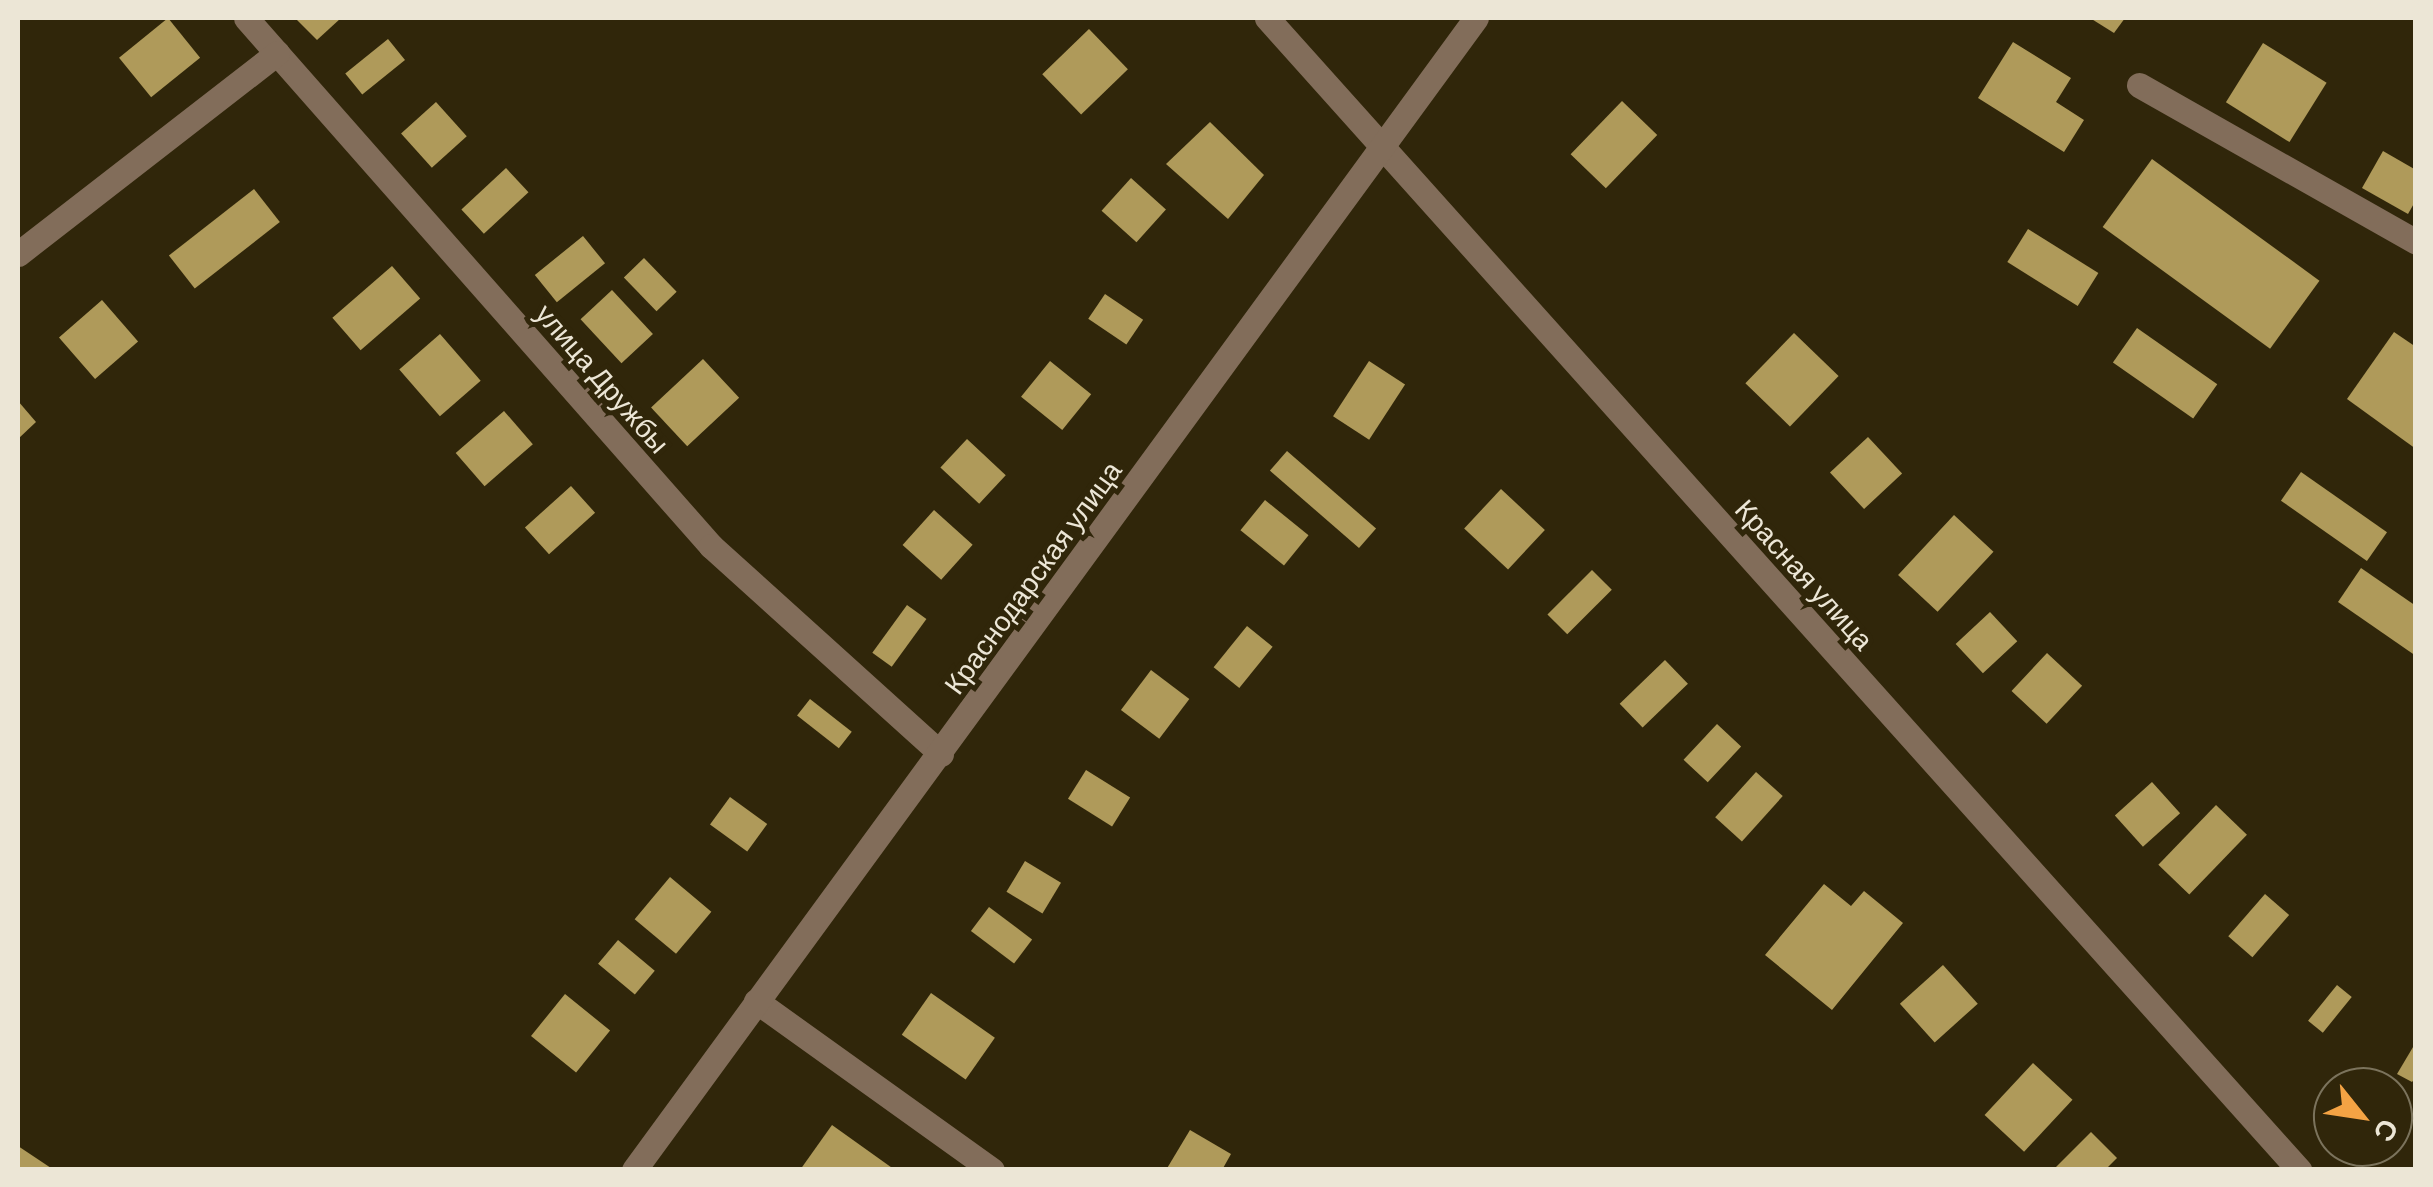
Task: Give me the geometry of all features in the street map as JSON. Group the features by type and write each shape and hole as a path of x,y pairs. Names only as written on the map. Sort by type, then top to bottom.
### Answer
{"street":[{"name":"улица Дружбы","path":"246,18 711,546 941,754"},
{"name":"Красная улица","path":"1267,18 2299,1170"},
{"name":"Краснодарская улица","path":"634,1170 941,754 1380,144 1476,18"},
{"path":"18,254 277,54"},
{"path":"2139,85 2416,242"},
{"path":"756,1002 992,1170"}],"building":[{"path":"168,18 200,58 151,97 119,58"},
{"path":"295,18 341,18 317,40"},
{"path":"2090,18 2125,18 2114,33"},
{"path":"1089,29 1128,69 1081,114 1042,74"},
{"path":"388,39 405,60 362,95 345,74"},
{"path":"2013,42 2071,78 2056,102 2084,120 2064,152 1978,98"},
{"path":"2263,43 2327,83 2290,142 2226,102"},
{"path":"1622,101 1657,135 1606,188 1571,154"},
{"path":"436,102 467,136 432,168 401,133"},
{"path":"1210,122 1264,175 1228,219 1166,164"},
{"path":"2383,151 2416,170 2416,200 2408,214 2362,188"},
{"path":"2152,159 2319,281 2270,349 2103,227"},
{"path":"506,168 529,192 484,234 461,210"},
{"path":"1131,178 1166,209 1136,242 1102,211"},
{"path":"254,189 280,222 195,289 169,255"},
{"path":"2028,229 2098,273 2078,306 2007,262"},
{"path":"583,236 605,263 557,302 535,275"},
{"path":"644,258 677,292 657,311 624,277"},
{"path":"392,266 420,298 361,350 332,318"},
{"path":"612,290 653,334 621,363 581,319"},
{"path":"1105,294 1143,320 1126,345 1088,319"},
{"path":"102,300 138,342 95,379 59,337"},
{"path":"2137,328 2217,384 2193,419 2113,362"},
{"path":"2394,332 2416,347 2416,449 2347,399"},
{"path":"1794,333 1839,376 1790,426 1745,383"},
{"path":"440,334 481,381 440,416 399,369"},
{"path":"703,359 739,398 687,446 651,407"},
{"path":"1050,361 1091,394 1062,430 1021,397"},
{"path":"1369,361 1405,384 1369,440 1333,416"},
{"path":"18,401 36,422 18,439"},
{"path":"504,411 533,444 485,486 456,453"},
{"path":"1868,437 1902,474 1864,509 1830,472"},
{"path":"967,439 1006,475 979,504 940,468"},
{"path":"1287,451 1376,528 1359,548 1270,471"},
{"path":"2301,472 2387,532 2367,561 2281,501"},
{"path":"571,486 595,513 549,554 525,527"},
{"path":"1501,489 1545,530 1508,569 1464,528"},
{"path":"1265,500 1309,535 1284,566 1240,530"},
{"path":"934,510 973,545 941,580 903,545"},
{"path":"1954,515 1993,552 1938,612 1898,575"},
{"path":"2361,568 2416,606 2416,656 2338,602"},
{"path":"1592,570 1612,590 1567,634 1547,615"},
{"path":"907,605 926,619 892,667 872,653"},
{"path":"1990,612 2017,641 1983,673 1956,644"},
{"path":"1247,626 1273,647 1239,688 1214,667"},
{"path":"2047,653 2082,686 2047,724 2012,691"},
{"path":"1665,660 1688,684 1643,728 1620,704"},
{"path":"1151,670 1189,699 1159,739 1121,710"},
{"path":"810,699 852,732 839,748 797,716"},
{"path":"1717,724 1741,747 1708,782 1684,760"},
{"path":"1086,770 1130,798 1112,826 1068,799"},
{"path":"1756,772 1783,796 1742,841 1715,817"},
{"path":"2152,782 2180,813 2143,847 2115,815"},
{"path":"730,797 767,824 747,852 710,825"},
{"path":"2216,805 2247,835 2189,895 2158,865"},
{"path":"1025,861 1061,883 1042,913 1006,892"},
{"path":"670,877 711,912 676,954 635,919"},
{"path":"1824,884 1851,906 1864,891 1903,923 1832,1010 1765,955"},
{"path":"2265,894 2289,915 2252,957 2228,936"},
{"path":"989,907 1032,939 1014,963 971,931"},
{"path":"618,940 655,971 635,995 598,964"},
{"path":"1943,965 1978,1004 1935,1042 1900,1004"},
{"path":"2337,985 2352,997 2323,1033 2308,1021"},
{"path":"931,993 995,1038 966,1080 902,1035"},
{"path":"565,994 610,1031 576,1072 531,1036"},
{"path":"2416,1042 2413,1081 2413,1067 2401,1067"},
{"path":"2033,1063 2072,1100 2024,1152 1985,1115"},
{"path":"832,1125 895,1170 800,1170"},
{"path":"1190,1130 1231,1154 1222,1170 1166,1170"},
{"path":"2091,1132 2117,1158 2105,1170 2053,1170"},
{"path":"18,1146 54,1170 18,1170"}]}
